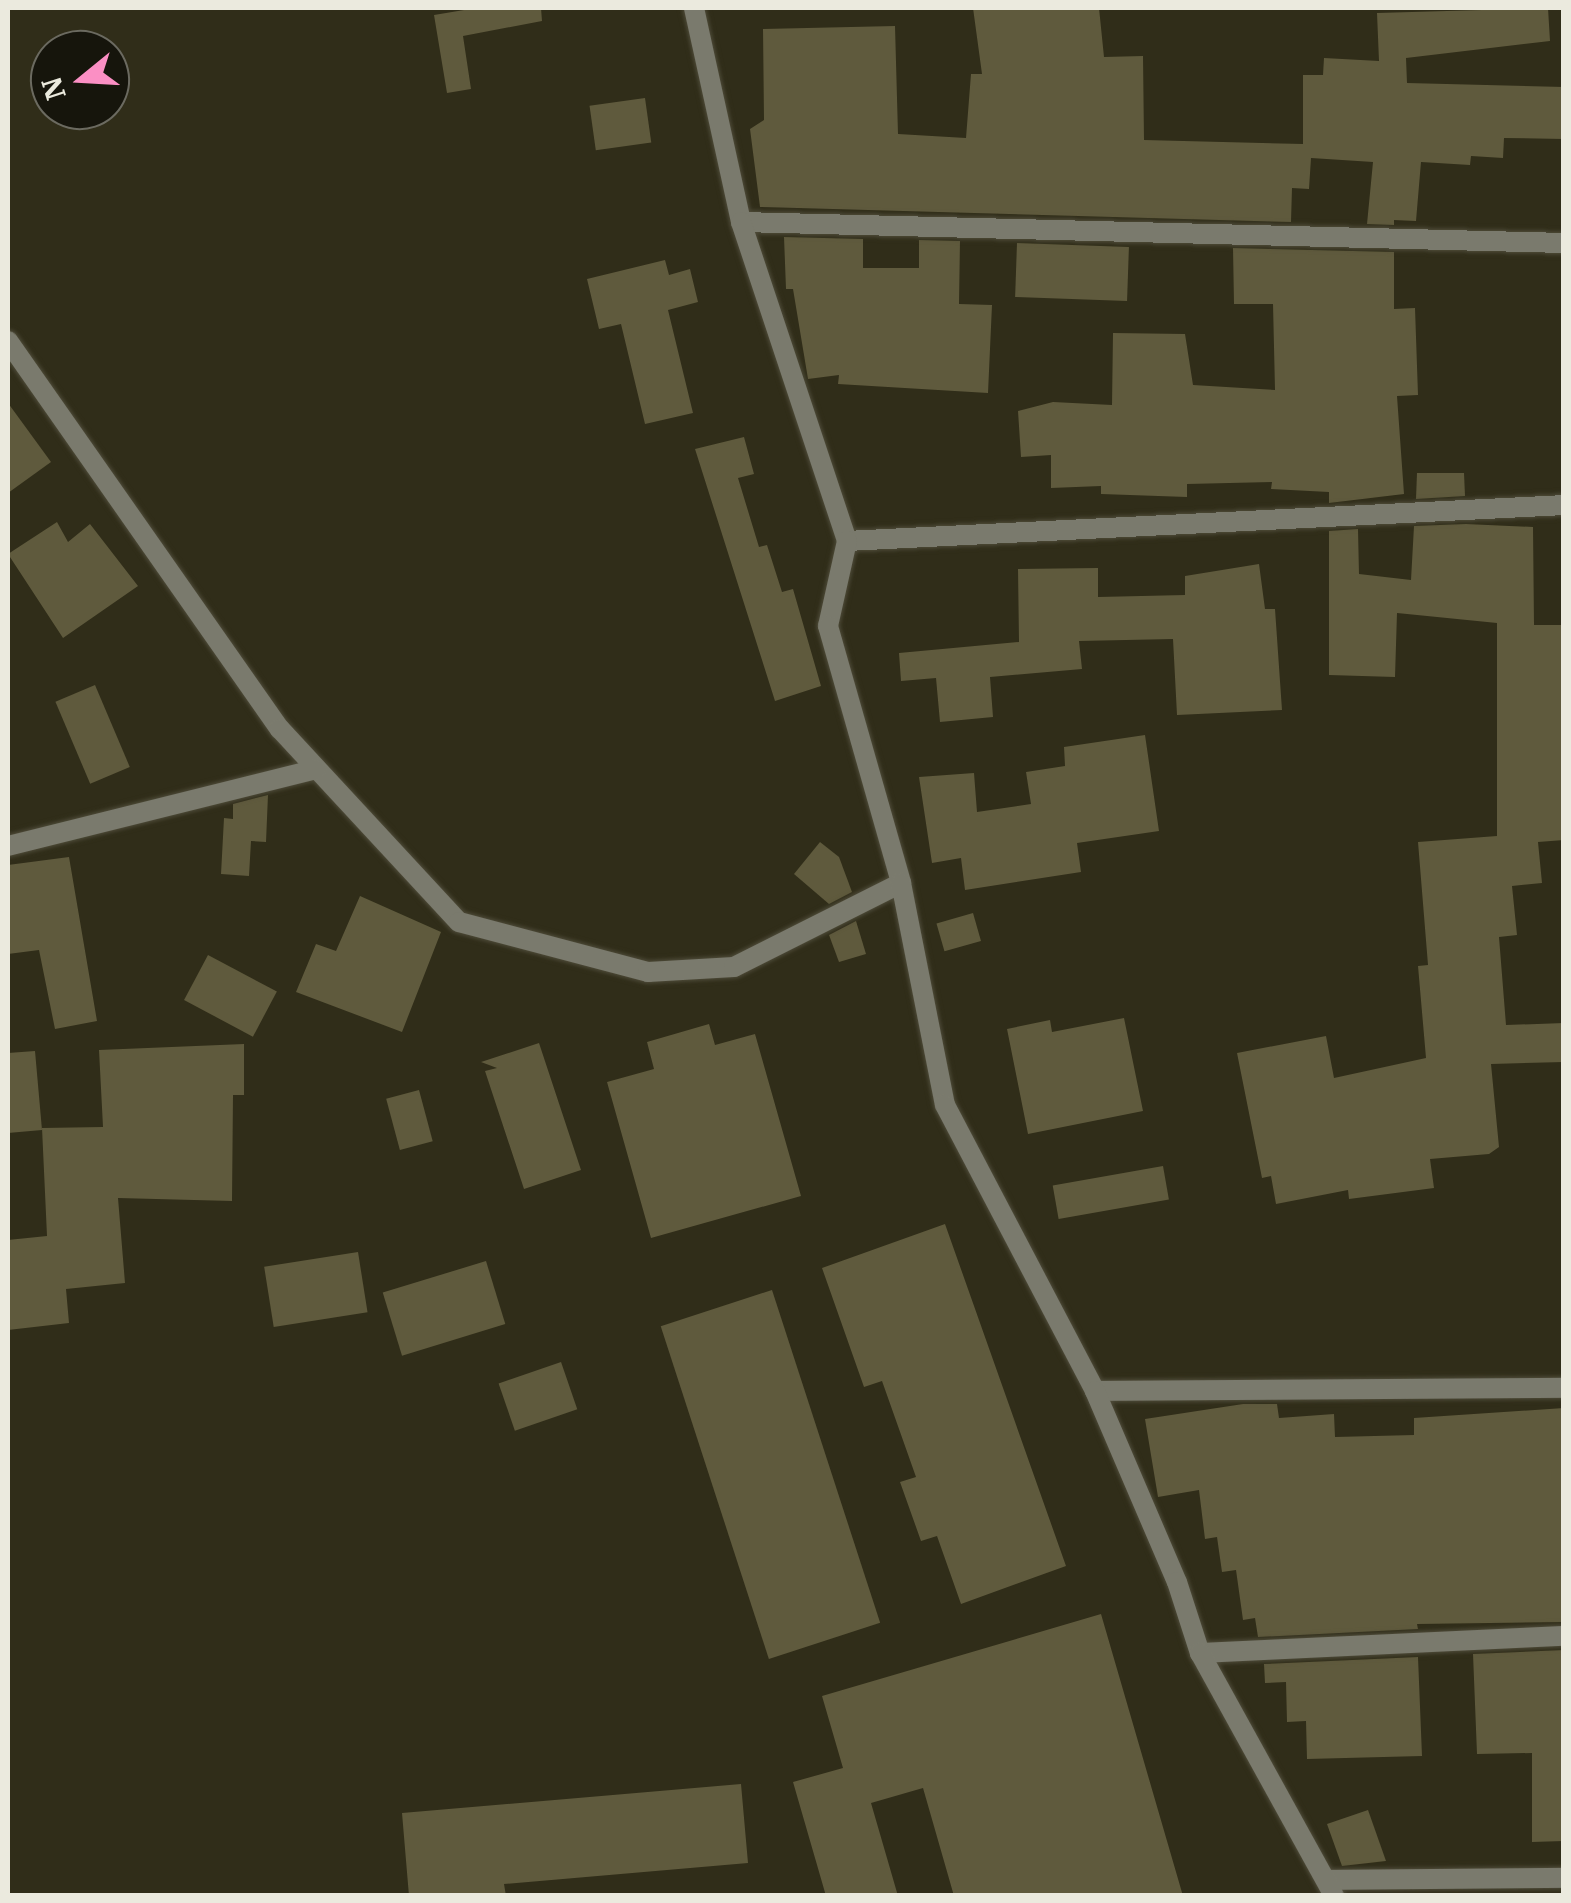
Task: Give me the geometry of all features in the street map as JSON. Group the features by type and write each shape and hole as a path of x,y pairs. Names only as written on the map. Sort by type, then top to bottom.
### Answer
{"street":[{"path":"694,8 740,222 847,541 828,626 901,883 945,1105 1095,1391 1177,1582 1200,1653 1331,1888 1564,1878"},
{"path":"740,222 1564,243"},
{"path":"8,341 280,729 458,922 648,972 734,967 901,883"},
{"path":"847,541 1564,505"},
{"path":"8,846 316,769"},
{"path":"1095,1391 1564,1388"},
{"path":"1200,1653 1564,1636"}],"building":[{"path":"476,8 541,8 542,21 463,36 471,89 447,93 434,15"},
{"path":"973,8 1099,8 1104,57 1143,56 1144,140 1303,144 1303,75 1323,75 1324,58 1379,61 1377,13 1548,8 1550,41 1406,58 1407,83 1564,87 1564,139 1504,138 1503,158 1471,156 1470,165 1421,162 1416,221 1394,220 1394,225 1367,224 1373,162 1311,158 1309,189 1292,188 1291,222 760,207 750,129 764,120 763,29 895,26 898,134 966,138 971,74 982,74"},
{"path":"645,98 651,143 596,150 590,106"},
{"path":"784,237 863,239 863,268 919,268 919,240 960,241 959,304 992,305 988,393 838,384 839,375 808,379 793,289 786,289"},
{"path":"1017,243 1129,247 1127,301 1015,297"},
{"path":"1233,248 1394,252 1394,309 1415,308 1418,395 1397,396 1404,494 1329,503 1329,492 1271,489 1272,482 1187,484 1187,497 1101,494 1101,486 1051,488 1051,455 1021,457 1018,411 1053,402 1112,405 1113,333 1185,334 1193,385 1275,390 1273,304 1234,304"},
{"path":"665,260 669,275 690,269 698,302 668,310 693,413 645,424 621,324 599,329 587,279"},
{"path":"8,403 51,462 8,493"},
{"path":"744,437 754,474 738,478 759,547 767,545 782,592 793,589 821,686 775,701 695,449"},
{"path":"1417,473 1464,473 1465,496 1416,499"},
{"path":"57,522 68,542 90,524 138,586 63,638 8,554"},
{"path":"1414,526 1533,527 1534,625 1564,625 1564,840 1538,842 1542,883 1512,886 1517,935 1499,937 1506,1025 1564,1023 1564,1062 1491,1064 1499,1147 1489,1154 1430,1159 1434,1188 1349,1199 1348,1190 1276,1204 1271,1176 1262,1178 1237,1053 1326,1036 1334,1078 1426,1058 1418,966 1428,965 1418,842 1497,836 1497,623 1397,613 1395,677 1329,675 1329,531 1358,529 1359,574 1411,580"},
{"path":"1259,564 1265,609 1275,609 1282,710 1177,715 1173,639 1079,641 1082,669 990,677 993,717 940,722 936,678 901,681 899,653 1019,642 1018,569 1098,568 1098,597 1185,595 1185,576"},
{"path":"95,685 130,767 90,784 55,702"},
{"path":"1145,735 1159,831 1077,843 1081,872 965,890 961,858 932,863 919,777 974,773 977,812 1031,804 1026,772 1065,766 1064,747"},
{"path":"268,795 266,842 251,841 249,876 221,874 224,818 233,819 233,804"},
{"path":"820,842 839,857 852,892 829,904 794,874"},
{"path":"69,857 97,1021 55,1029 39,950 8,954 8,865"},
{"path":"360,896 441,932 402,1032 296,992 316,944 336,951"},
{"path":"973,913 981,941 944,951 936,923"},
{"path":"856,921 866,954 839,962 829,935"},
{"path":"208,955 277,992 253,1037 184,1000"},
{"path":"1124,1018 1143,1111 1028,1134 1007,1029 1050,1020 1052,1032"},
{"path":"709,1024 715,1045 755,1034 801,1196 651,1238 607,1082 654,1069 647,1042"},
{"path":"539,1043 581,1170 524,1189 485,1071 497,1068 481,1062"},
{"path":"244,1044 244,1095 233,1095 232,1201 118,1198 125,1283 66,1289 69,1323 8,1330 8,1240 47,1236 42,1128 103,1127 99,1050"},
{"path":"35,1051 42,1130 8,1133 8,1053"},
{"path":"419,1090 433,1141 400,1150 386,1099"},
{"path":"1163,1166 1169,1199 1059,1219 1053,1185"},
{"path":"945,1224 1066,1566 961,1604 937,1536 921,1541 900,1482 916,1477 882,1381 864,1387 822,1268"},
{"path":"358,1252 368,1312 274,1327 264,1267"},
{"path":"486,1261 505,1324 402,1356 383,1293"},
{"path":"772,1290 880,1623 769,1659 661,1326"},
{"path":"561,1362 577,1409 515,1431 499,1383"},
{"path":"1243,1404 1277,1404 1279,1418 1334,1414 1335,1437 1414,1435 1414,1418 1564,1408 1564,1622 1417,1624 1418,1629 1258,1637 1255,1618 1243,1620 1236,1570 1222,1572 1217,1537 1205,1539 1199,1490 1158,1497 1145,1419"},
{"path":"1101,1614 1183,1896 954,1896 923,1788 871,1803 898,1896 826,1896 793,1782 843,1768 822,1696"},
{"path":"1564,1650 1564,1841 1532,1842 1532,1753 1477,1754 1473,1654"},
{"path":"1418,1657 1422,1756 1307,1759 1306,1721 1287,1722 1286,1682 1265,1683 1264,1664"},
{"path":"741,1784 748,1863 504,1884 506,1896 409,1896 402,1813"},
{"path":"1368,1810 1386,1861 1342,1866 1327,1824"}]}
